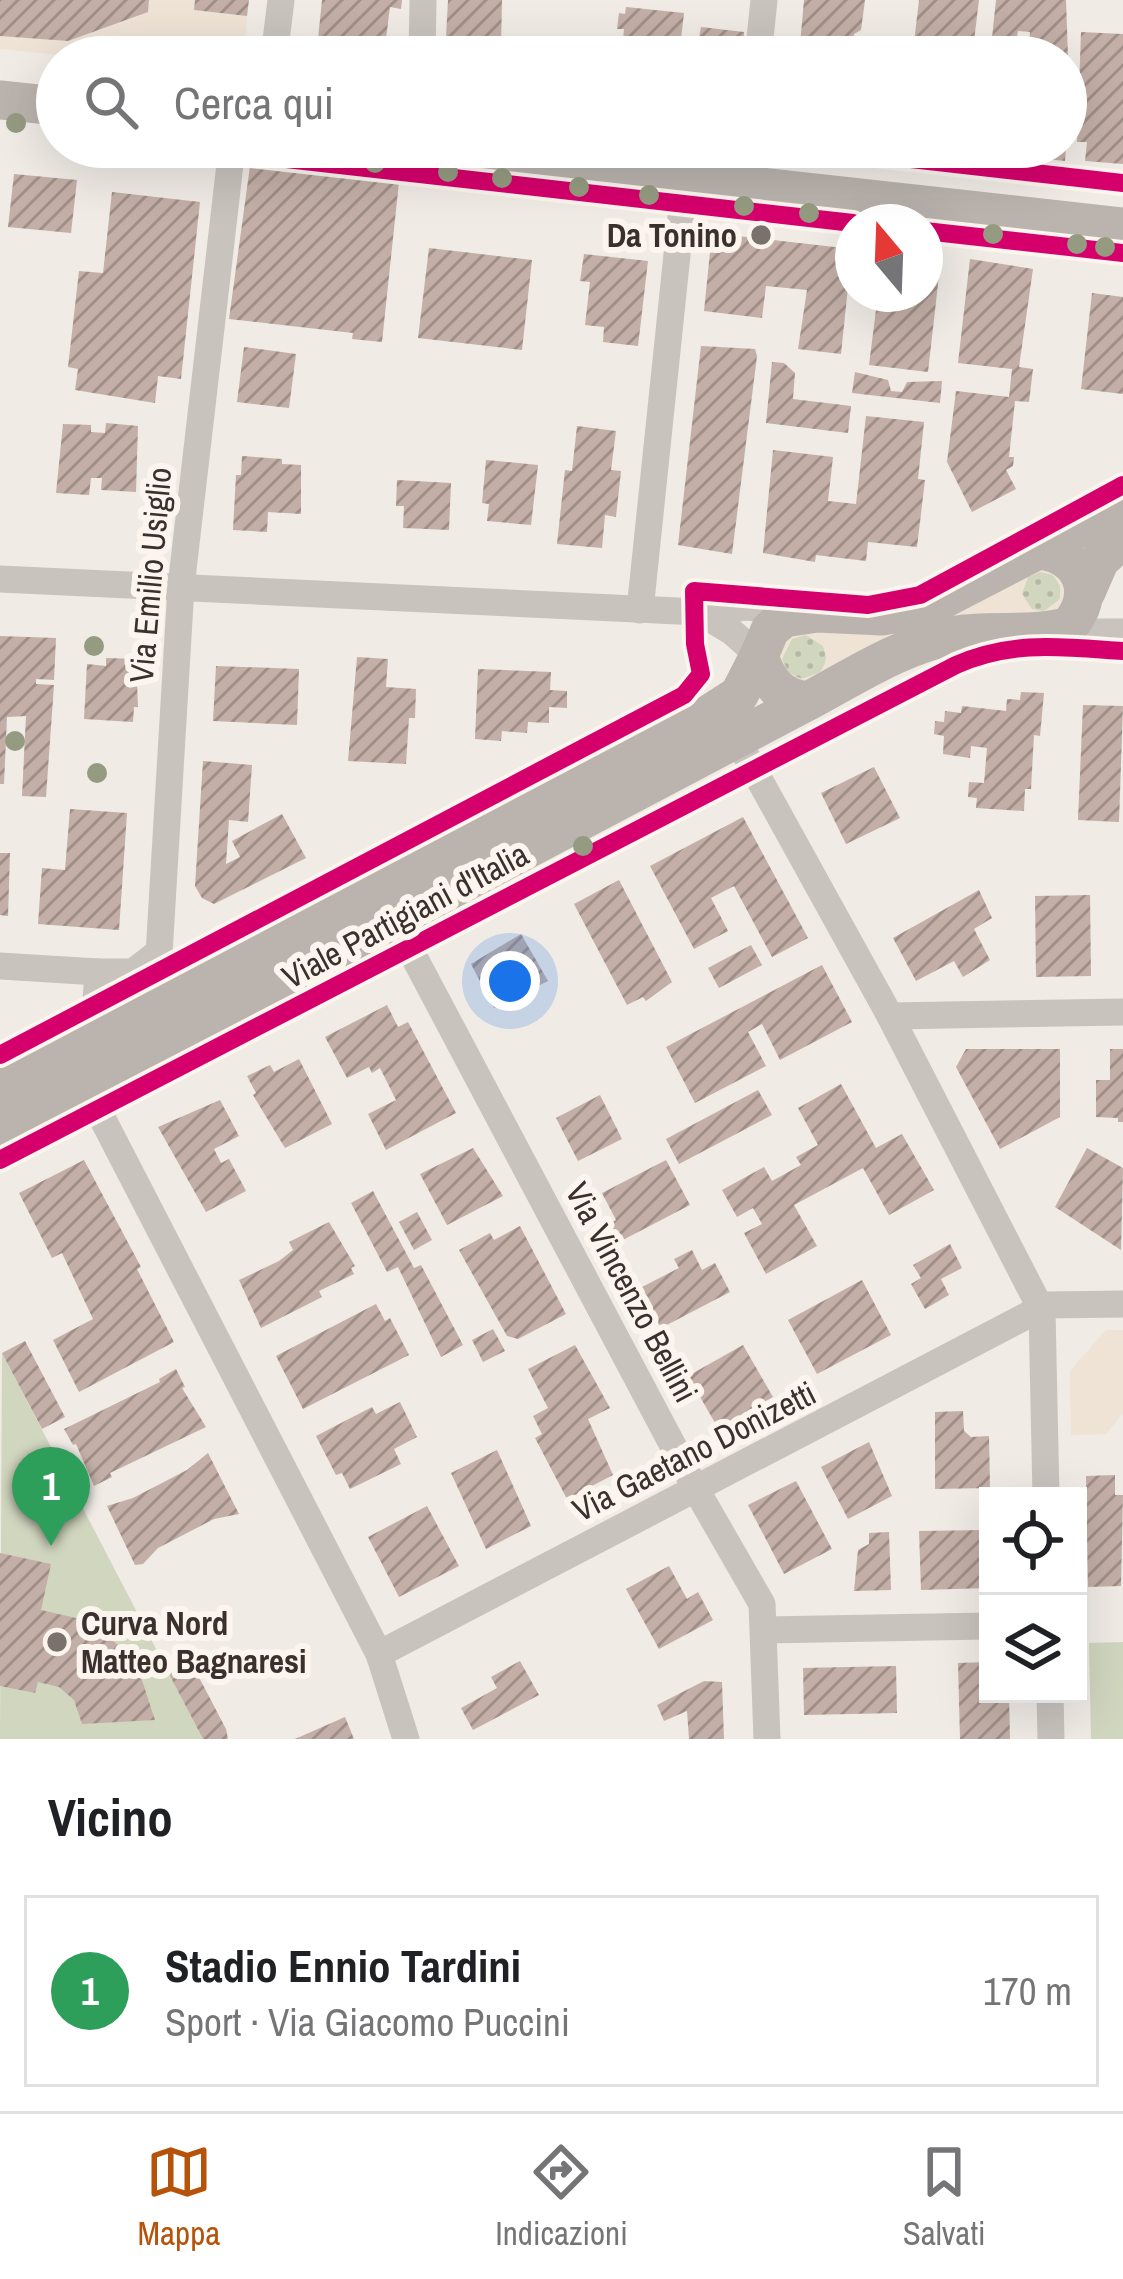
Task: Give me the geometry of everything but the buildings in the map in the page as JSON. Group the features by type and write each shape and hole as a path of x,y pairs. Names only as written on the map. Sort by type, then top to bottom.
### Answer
{"main road":[{"path":"0,82 36,86"},
{"path":"0,100 36,104"},
{"path":"595,168 686,178 736,168"},
{"path":"758,168 1123,227"},
{"path":"764,168 1123,208"},
{"name":"Viale Partigiani d'Italia","path":"0,1127 84,1083 740,695 770,630 784,618 817,613 908,614 957,594 1123,506"},
{"path":"1049,632 1069,626 1100,560 1123,539"},
{"path":"1041,550 1059,553 1079,571 1086,595"},
{"name":"Viale Partigiani d'Italia","path":"0,1090 194,989 387,906 738,741 921,644 1000,631 1049,632"},
{"path":"759,656 773,685 790,699 808,701"}],"street":[{"path":"278,36 281,0"},
{"path":"422,36 423,0"},
{"path":"760,36 764,0"},
{"name":"Via Emilio Usiglio","path":"159,952 181,587 230,168"},
{"path":"640,610 686,178"},
{"path":"0,579 699,613 747,607 817,613"},
{"path":"1086,595 1123,630"},
{"path":"699,613 732,632 759,656"},
{"path":"1049,632 1123,630"},
{"path":"738,741 890,1016 1042,1311 1046,1487"},
{"name":"Via Vincenzo Bellini","path":"387,906 697,1491 762,1604 767,1739"},
{"path":"0,966 133,972 159,952"},
{"path":"159,952 158,971 194,989"},
{"path":"93,1042 98,972"},
{"path":"890,1016 1123,1012"},
{"path":"84,1083 379,1654 406,1739"},
{"path":"1042,1311 1047,1306 1123,1304"},
{"name":"Via Gaetano Donizetti","path":"379,1654 1042,1311"},
{"path":"765,1630 979,1626"},
{"path":"1050,1703 1051,1739"}],"green space":[{"path":"1041,571 1055,577 1061,591 1055,605 1041,611 1027,605 1021,591 1027,577"},
{"path":"804,635 819,642 826,657 819,672 804,679 789,672 782,657 789,642"},
{"path":"2,1353 203,1739 0,1739"},
{"path":"1123,1642 1123,1739 1091,1739 1089,1643"}],"shaded area":[{"path":"149,0 195,0 194,10 247,16 246,36 82,36 147,12"},
{"path":"0,36 36,39 36,52 0,49"},
{"path":"1036,566 1061,574 1066,600 1055,613 809,686 782,675 778,647 791,633","holes":["1040,572 1053,575 1060,586 1060,599 1044,611 1032,609 1022,594 1028,577","806,635 823,646 827,660 821,672 801,679 788,672 782,659 792,639"]},
{"path":"1106,1330 1123,1330 1123,1413 1106,1434 1071,1435 1070,1371"}],"cycle path":[{"path":"366,168 835,221"},
{"path":"990,168 1123,183"},
{"path":"943,233 1123,253"},
{"path":"0,1055 684,695 701,674 694,591 868,605 920,595 1123,485"},
{"path":"0,1160 956,665 1018,649 1123,651"}],"place":[{"name":"Da Tonino","path":"761,235"},
{"name":"Stadio Ennio Tardini","path":"51,1546"},
{"name":"Curva Nord Matteo Bagnaresi","path":"57,1642"}]}
